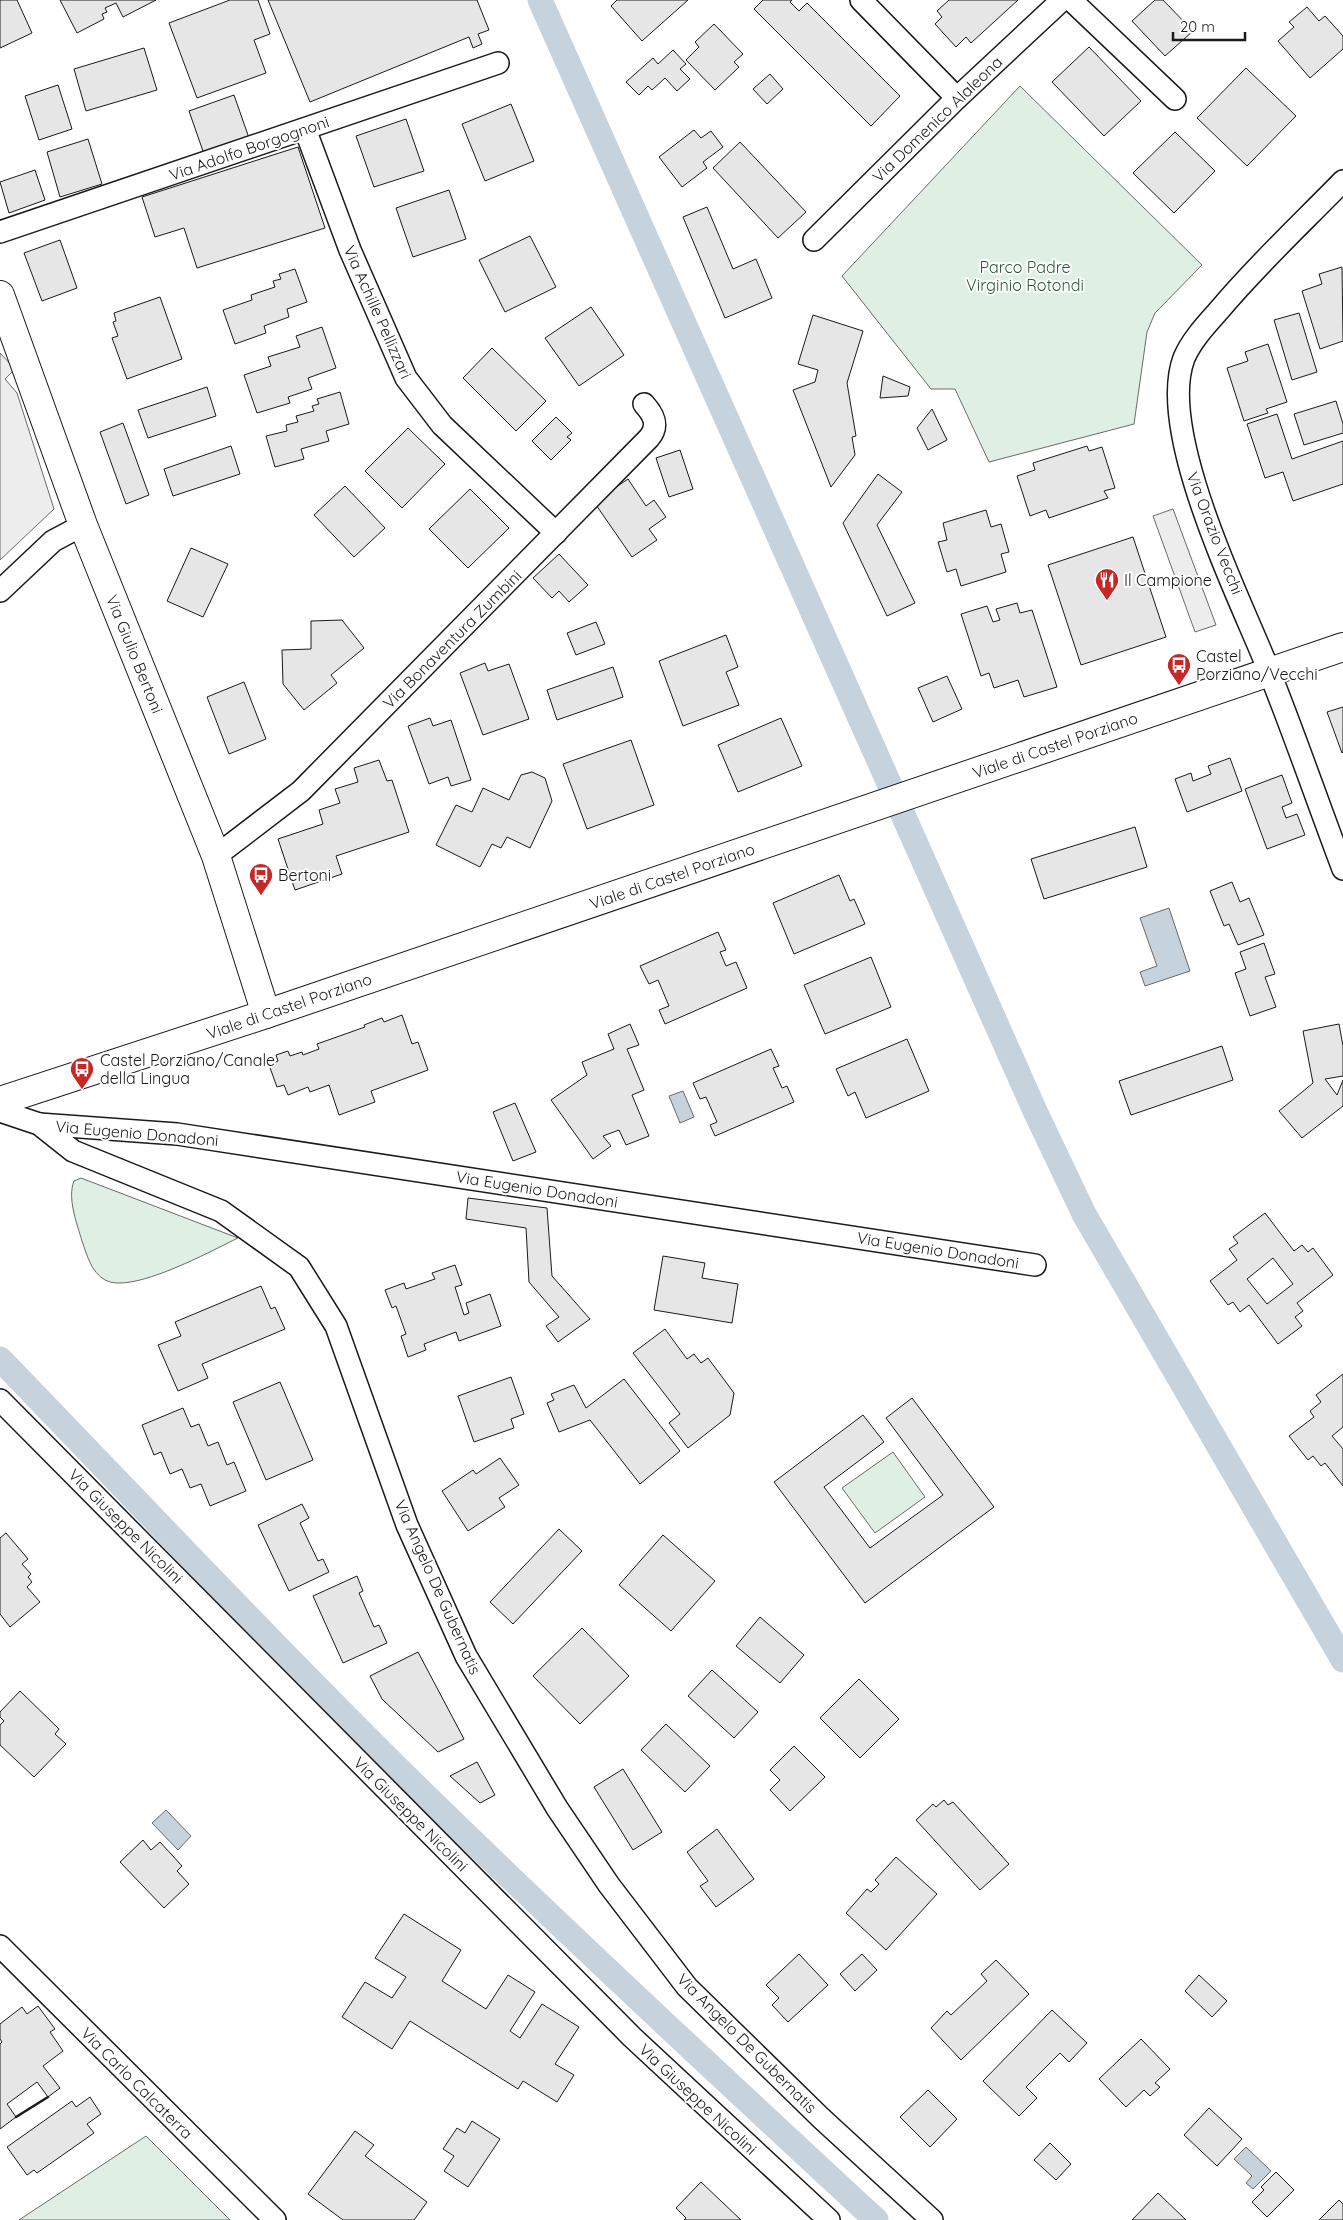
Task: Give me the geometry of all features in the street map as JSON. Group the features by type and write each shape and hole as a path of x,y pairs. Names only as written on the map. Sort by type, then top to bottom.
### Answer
{"street":[{"path":"861,0 958,98"},
{"name":"Via Domenico Alaleona","path":"814,240 958,98 1062,0"},
{"path":"1071,0 1175,99"},
{"name":"Via Adolfo Borgognoni","path":"0,232 498,63"},
{"name":"Via Achille Pellizzari","path":"305,129 350,250 406,378 420,399 442,425 556,533"},
{"name":"Via Orazio Vecchi","path":"1343,181 1242,284 1198,335 1186,353 1179,378 1183,437 1196,488 1269,672 1343,869"},
{"name":"Via Giulio Bertoni","path":"0,295 83,525 216,856 266,1014"},
{"name":"Via Bonaventura Zumbini","path":"216,856 301,791 652,434 654,418 644,404"},
{"path":"0,591 53,541 83,525"},
{"name":"Viale di Castel Porziano","path":"0,1101 266,1014 1343,647"},
{"name":"Via Angelo De Gubernatis","path":"0,1111 39,1124 73,1151 220,1211 299,1267 336,1326 407,1524 466,1656 557,1808 609,1885 687,1987 821,2118 932,2220"},
{"name":"Via Eugenio Donadoni","path":"39,1124 177,1134 1035,1265"},
{"name":"Via Giuseppe Nicolini","path":"0,1400 632,2037 829,2220"},
{"name":"Via Carlo Calcaterra","path":"3,1954 275,2220"}],"green space":[{"name":"Parco Padre Virginio Rotondi","path":"1020,86 1202,265 1155,313 1147,332 1134,424 989,462 955,389 931,389 842,276"},
{"path":"81,1178 238,1238 171,1270 151,1277 133,1282 117,1283 105,1280 100,1277 90,1263 72,1203 74,1181"},
{"path":"893,1452 925,1497 875,1533 842,1488"},
{"path":"146,2136 230,2220 19,2220"}],"shaded area":[{"path":"0,353 15,369 5,379 17,393 54,509 0,560"},
{"path":"1173,509 1216,625 1195,632 1153,516"},
{"path":"1169,908 1190,971 1145,986 1140,972 1157,966 1140,918"},
{"path":"683,1091 694,1117 680,1123 669,1096"},
{"path":"166,1810 191,1836 178,1850 152,1823"},
{"path":"1246,2147 1271,2171 1253,2189 1246,2183 1252,2176 1234,2159"}],"building":[{"path":"0,0 17,0 32,33 0,48"},
{"path":"60,0 156,0 123,17 116,3 105,8 107,12 102,14 104,19 77,33"},
{"path":"230,0 258,0 270,34 254,40 266,73 197,98 169,23"},
{"path":"268,0 477,0 489,30 478,34 482,44 473,48 469,37 310,102"},
{"path":"617,0 688,0 642,41 611,6"},
{"path":"763,0 792,0 790,2 799,11 807,3 900,96 871,126 754,9"},
{"path":"949,0 1018,0 971,43 966,37 956,47 935,24 942,17 937,11"},
{"path":"1155,0 1163,0 1193,31 1165,56 1132,21"},
{"path":"1307,7 1319,21 1325,16 1343,36 1343,49 1310,78 1278,41 1294,27 1289,22"},
{"path":"714,24 743,54 734,62 739,67 715,90 686,60 699,47 695,42"},
{"path":"1089,47 1141,101 1104,136 1052,82"},
{"path":"144,48 157,90 86,111 74,69"},
{"path":"673,50 686,64 680,69 690,79 677,91 665,78 652,90 648,86 639,95 626,82 653,58 658,64"},
{"path":"1246,68 1296,116 1247,166 1197,118"},
{"path":"770,74 783,89 767,104 753,89"},
{"path":"58,85 72,129 39,140 25,96"},
{"path":"234,95 249,138 204,154 189,111"},
{"path":"511,104 534,161 485,181 462,124"},
{"path":"406,119 424,171 374,187 356,136"},
{"path":"694,130 701,138 711,131 723,147 703,162 707,168 682,187 659,157"},
{"path":"1175,132 1215,171 1174,213 1133,173"},
{"path":"88,139 102,184 60,197 47,152"},
{"path":"740,142 806,212 778,238 713,168"},
{"path":"298,147 325,228 197,268 184,228 155,237 142,197"},
{"path":"35,170 45,200 9,213 0,182"},
{"path":"449,190 466,239 413,257 396,208"},
{"path":"707,207 733,269 756,259 772,298 725,318 683,217"},
{"path":"530,236 556,287 505,312 479,260"},
{"path":"60,240 77,288 42,301 24,253"},
{"path":"1342,267 1343,341 1320,349 1302,291 1322,284 1319,274"},
{"path":"295,269 307,302 287,309 289,317 264,326 266,333 235,344 223,310 252,300 251,295 275,287 273,281 281,279 279,274"},
{"path":"160,297 182,359 127,379 112,338 118,336 113,322 116,321 114,313"},
{"path":"591,307 624,355 579,386 545,338"},
{"path":"1299,313 1317,372 1292,380 1274,320"},
{"path":"813,315 863,331 847,383 856,436 852,437 855,455 831,487 793,390 815,382 818,370 798,364"},
{"path":"322,327 336,368 308,378 312,389 288,397 290,403 257,413 244,375 271,366 268,357 300,347 296,336"},
{"path":"1268,344 1287,402 1266,409 1268,413 1244,421 1227,368 1248,361 1245,352"},
{"path":"492,348 546,401 516,431 463,378"},
{"path":"883,376 910,387 908,396 880,398"},
{"path":"207,387 216,416 148,438 138,410"},
{"path":"340,392 349,424 326,431 329,441 301,449 304,459 275,467 266,436 287,431 286,425 298,422 296,416 314,411 312,406 319,404 317,399"},
{"path":"1336,401 1343,424 1343,433 1304,445 1294,414"},
{"path":"932,409 947,440 928,450 917,428"},
{"path":"1277,414 1292,459 1343,441 1343,484 1293,501 1283,472 1265,478 1247,424"},
{"path":"556,417 572,433 567,437 571,440 551,460 532,441"},
{"path":"123,423 149,495 126,504 100,432"},
{"path":"408,428 445,464 402,508 365,471"},
{"path":"231,446 240,474 173,496 164,469"},
{"path":"1087,446 1089,451 1102,447 1115,488 1104,491 1108,498 1049,518 1046,510 1030,516 1017,476 1035,470 1033,463"},
{"path":"680,450 693,489 669,497 656,458"},
{"path":"878,474 902,492 877,525 915,603 887,616 843,523"},
{"path":"628,479 646,506 654,500 666,517 649,529 657,540 632,557 594,502"},
{"path":"345,486 385,528 354,557 314,515"},
{"path":"470,489 509,528 468,568 429,529"},
{"path":"986,510 991,527 1001,524 1009,552 1001,554 1006,572 961,586 956,569 947,572 938,542 947,540 943,523"},
{"name":"Il Campione","path":"1133,537 1166,637 1081,665 1048,565"},
{"path":"191,548 228,564 203,617 167,601"},
{"path":"559,554 588,585 569,602 559,591 552,598 533,578"},
{"path":"1017,603 1020,613 1032,610 1057,687 1024,697 1018,680 994,688 989,673 981,676 961,614 987,606 993,622 1000,620 996,609"},
{"path":"342,620 364,648 331,675 337,683 304,710 283,684 282,650 311,649 311,621"},
{"path":"596,622 605,644 576,655 567,633"},
{"path":"726,635 738,667 726,672 739,705 683,726 659,661"},
{"path":"485,663 488,671 509,664 529,719 483,735 460,673"},
{"path":"613,667 623,697 557,720 547,690"},
{"path":"947,676 962,709 933,722 918,688"},
{"path":"244,682 266,739 229,754 207,697"},
{"path":"1343,707 1343,752 1342,753 1327,712"},
{"path":"430,718 433,726 451,720 471,780 451,786 448,777 429,784 408,726"},
{"path":"781,718 802,766 738,792 718,745"},
{"path":"631,740 654,805 587,829 563,764"},
{"path":"1230,758 1242,791 1187,812 1175,779 1191,773 1193,781 1211,774 1208,766"},
{"path":"379,760 387,781 392,780 409,832 336,856 342,874 295,890 278,839 323,824 319,810 340,803 335,789 358,782 354,768"},
{"path":"532,772 545,778 552,801 530,848 507,837 501,848 492,844 480,867 436,845 456,805 472,812 483,788 509,800 521,775"},
{"path":"1282,775 1292,803 1282,807 1286,818 1297,814 1305,835 1267,849 1245,789"},
{"path":"1135,827 1147,867 1044,899 1031,859"},
{"path":"839,875 850,901 854,899 865,924 794,954 773,903"},
{"path":"1232,882 1240,902 1249,898 1264,935 1238,945 1229,924 1224,926 1210,891"},
{"path":"718,932 726,950 720,952 726,966 736,962 747,988 665,1024 659,1010 669,1006 658,980 649,984 640,966"},
{"path":"1264,943 1275,974 1265,977 1276,1007 1250,1016 1235,973 1246,969 1240,952"},
{"path":"871,957 891,1007 825,1034 804,985"},
{"path":"402,1015 412,1044 418,1042 428,1070 371,1091 375,1102 339,1115 329,1085 310,1092 308,1087 288,1095 284,1085 277,1087 269,1065 278,1061 276,1055 288,1051 290,1056 302,1052 303,1055 319,1049 317,1044 365,1027 364,1025 382,1018 384,1022"},
{"path":"630,1024 639,1045 627,1049 644,1090 632,1095 649,1136 626,1145 619,1130 603,1136 611,1146 593,1159 551,1100 587,1075 582,1062 614,1049 608,1034"},
{"path":"1339,1024 1343,1046 1343,1076 1325,1079 1337,1095 1343,1080 1343,1106 1302,1138 1279,1111 1313,1083 1303,1031"},
{"path":"907,1039 929,1091 866,1118 855,1092 848,1096 836,1069"},
{"path":"1222,1046 1233,1080 1131,1115 1119,1081"},
{"path":"771,1049 779,1066 773,1068 782,1088 787,1086 794,1102 715,1136 710,1125 717,1122 706,1097 700,1099 693,1083"},
{"path":"515,1103 536,1152 513,1161 493,1112"},
{"path":"468,1198 547,1208 552,1276 590,1319 558,1342 546,1326 559,1317 529,1282 526,1228 466,1219"},
{"path":"1265,1213 1294,1251 1302,1245 1308,1252 1313,1248 1333,1275 1297,1303 1303,1311 1295,1317 1302,1326 1278,1344 1249,1305 1240,1312 1233,1302 1228,1305 1210,1281 1237,1260 1229,1249 1238,1243 1233,1237","holes":["1273,1258 1293,1284 1267,1304 1247,1279"]},
{"path":"663,1256 705,1263 702,1278 738,1284 732,1323 654,1310"},
{"path":"455,1265 462,1285 455,1287 464,1315 469,1313 466,1303 490,1294 501,1326 459,1341 456,1332 424,1344 426,1350 408,1357 401,1336 406,1334 396,1306 392,1308 385,1290 404,1283 406,1289 435,1279 432,1273"},
{"path":"261,1286 271,1309 275,1307 285,1329 202,1364 208,1378 178,1391 158,1345 181,1336 175,1322"},
{"path":"665,1329 687,1359 694,1354 701,1363 708,1358 734,1393 730,1415 688,1448 669,1423 680,1414 633,1353"},
{"path":"1343,1374 1343,1427 1332,1436 1343,1449 1343,1486 1325,1463 1321,1466 1313,1456 1308,1460 1289,1436 1314,1417 1310,1411 1321,1402 1316,1395"},
{"path":"511,1377 524,1414 511,1419 514,1428 474,1442 458,1396"},
{"path":"624,1379 680,1451 640,1484 590,1420 559,1432 547,1403 554,1400 551,1394 574,1385 586,1408"},
{"path":"280,1382 313,1460 266,1480 233,1402"},
{"path":"912,1398 994,1507 865,1603 774,1482 863,1415 884,1442 824,1487 870,1548 943,1495 886,1418"},
{"path":"183,1408 191,1427 199,1424 208,1446 218,1442 227,1465 234,1462 246,1491 210,1506 201,1484 190,1488 182,1469 170,1474 161,1452 154,1455 142,1425"},
{"path":"500,1458 519,1485 499,1498 505,1507 468,1531 442,1491 473,1470 476,1474"},
{"path":"302,1504 309,1518 300,1523 318,1561 323,1559 329,1572 289,1591 258,1525"},
{"path":"559,1529 582,1551 513,1624 490,1602"},
{"path":"6,1533 28,1559 22,1564 31,1574 28,1577 32,1582 27,1587 40,1602 10,1627 0,1614 0,1538"},
{"path":"663,1535 715,1581 671,1631 619,1585"},
{"path":"357,1576 363,1591 359,1593 374,1627 379,1625 387,1643 343,1663 313,1596"},
{"path":"760,1617 804,1655 780,1683 736,1646"},
{"path":"582,1628 629,1676 580,1724 533,1676"},
{"path":"418,1652 464,1739 438,1752 382,1699 370,1676"},
{"path":"712,1670 758,1712 734,1738 688,1696"},
{"path":"859,1679 899,1719 860,1758 820,1718"},
{"path":"20,1691 59,1729 55,1734 66,1744 34,1777 0,1745 0,1725 4,1721 0,1717 0,1712"},
{"path":"666,1724 710,1766 685,1792 641,1750"},
{"path":"794,1746 825,1777 790,1811 770,1790 780,1780 770,1770"},
{"path":"477,1762 495,1795 480,1803 450,1776"},
{"path":"623,1769 662,1832 633,1850 594,1787"},
{"path":"944,1800 948,1805 953,1802 1009,1864 980,1890 916,1820 933,1804 936,1807"},
{"path":"717,1829 754,1879 716,1907 700,1886 708,1881 687,1852"},
{"path":"143,1840 151,1850 160,1842 182,1866 177,1871 189,1884 164,1908 120,1862"},
{"path":"896,1857 937,1894 886,1950 846,1913 867,1889 871,1892 879,1884 875,1880"},
{"path":"404,1914 461,1950 442,1981 486,2009 508,1975 535,1992 510,2031 520,2038 542,2004 579,2027 555,2064 574,2075 557,2102 523,2081 518,2089 410,2021 392,2049 342,2017 365,1982 392,1998 406,1977 375,1958"},
{"path":"799,1954 828,1985 788,2022 772,2005 779,1998 766,1985"},
{"path":"862,1954 877,1970 855,1991 840,1974"},
{"path":"996,1960 1029,1994 961,2060 931,2028 947,2011 951,2015 987,1981 981,1974"},
{"path":"1199,1975 1227,2001 1212,2017 1185,1991"},
{"path":"38,2006 55,2029 50,2032 63,2051 43,2066 60,2088 48,2097 37,2082 7,2104 16,2117 0,2129 0,2044 2,2042 0,2039 0,2024 22,2007 27,2014"},
{"path":"1052,2010 1087,2043 1069,2062 1060,2053 1026,2087 1037,2098 1019,2116 983,2081"},
{"path":"1141,2039 1170,2069 1155,2083 1160,2087 1150,2096 1144,2090 1126,2107 1099,2079"},
{"path":"928,2090 957,2119 930,2147 900,2117"},
{"path":"90,2097 101,2114 87,2124 94,2133 37,2173 34,2170 27,2175 7,2147 72,2101 76,2107"},
{"path":"1209,2108 1242,2139 1217,2166 1184,2135"},
{"path":"472,2121 500,2139 468,2187 444,2171 454,2156 443,2149 457,2128 465,2133"},
{"path":"355,2131 374,2145 365,2156 427,2202 414,2220 343,2220 308,2194"},
{"path":"1050,2143 1071,2164 1056,2180 1034,2160"},
{"path":"1276,2172 1294,2190 1267,2217 1252,2202 1264,2190 1261,2187"},
{"path":"701,2182 741,2220 684,2220 686,2218 676,2208"},
{"path":"1158,2193 1186,2220 1132,2220"},
{"path":"1339,2200 1343,2204 1343,2220 1319,2220"}],"waterway":[{"path":"540,0 1035,1111 1084,1214 1343,1660"},
{"path":"0,1359 376,1747 597,1960 876,2220"}],"wall":[{"path":"16,2117 48,2097"}],"place":[{"name":"Il Campione","path":"1107,601"},
{"name":"Castel Porziano/Vecchi","path":"1179,686"},
{"name":"Bertoni","path":"261,896"},
{"name":"Castel Porziano/Canale della Lingua","path":"82,1090"}]}
